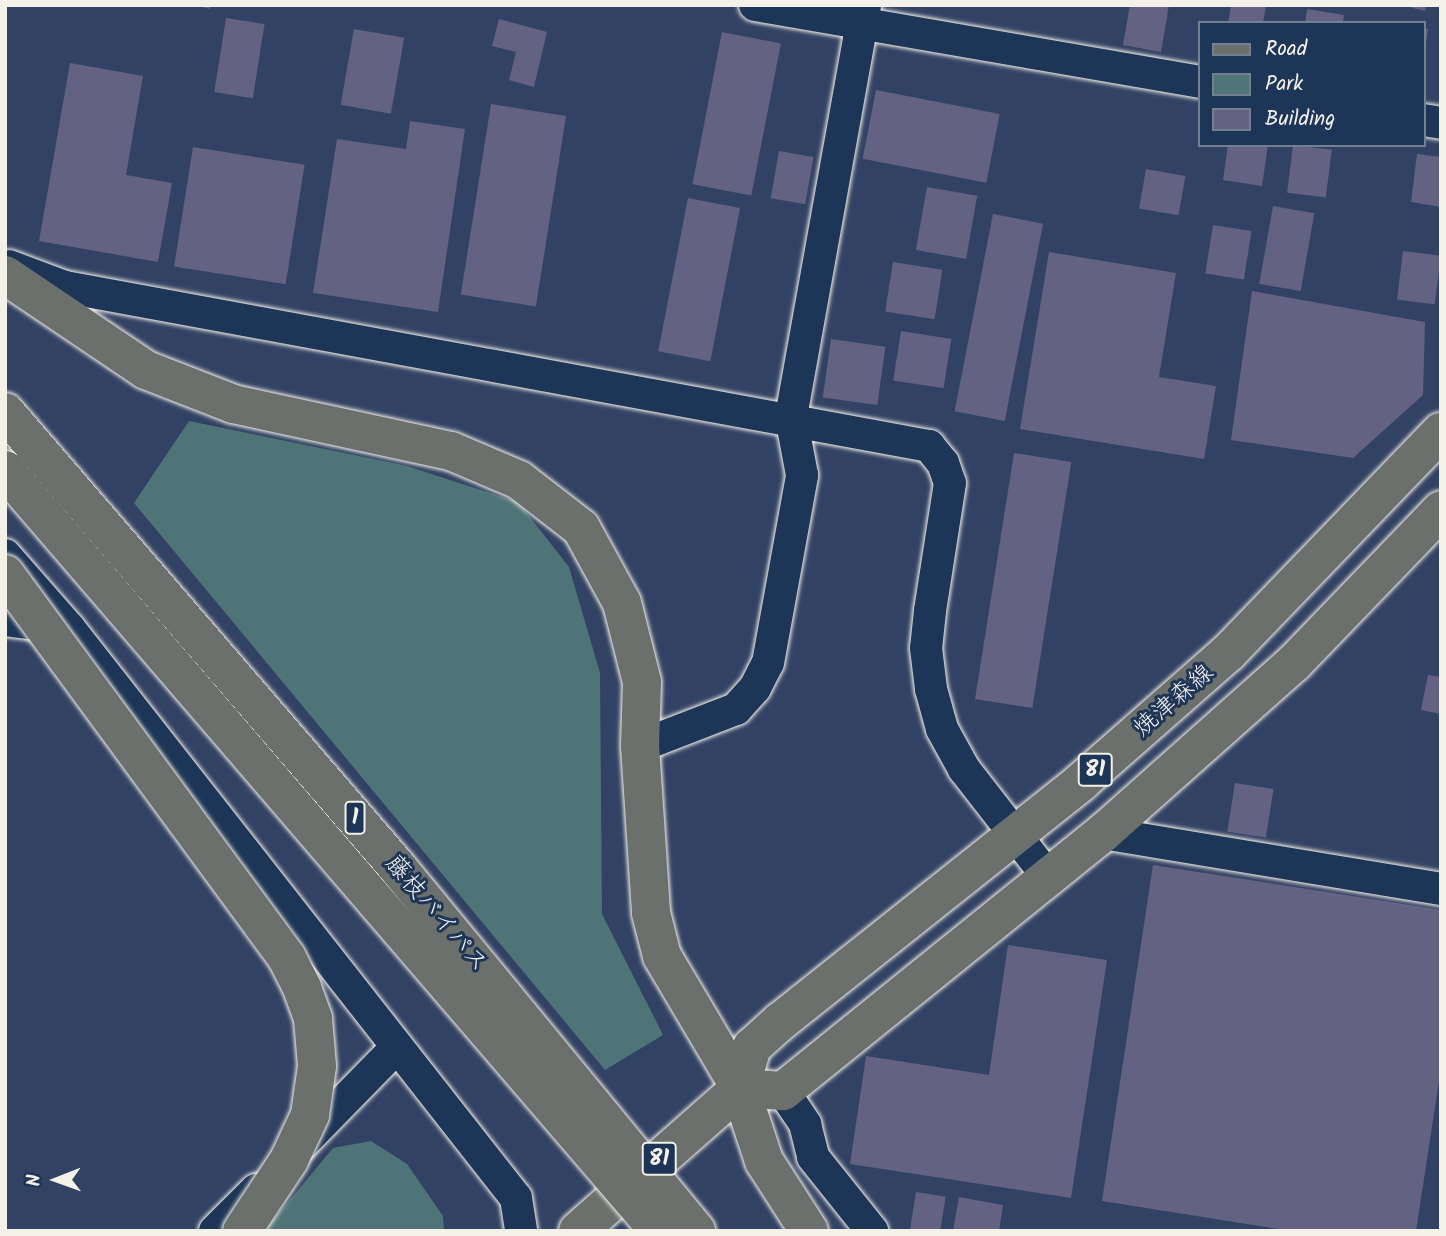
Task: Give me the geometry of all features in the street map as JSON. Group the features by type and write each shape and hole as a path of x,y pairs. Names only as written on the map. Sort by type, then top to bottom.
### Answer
{"main road":[{"path":"5,275 146,370 233,404 451,451 519,480 556,505 581,528 622,603 642,682 640,747 651,913 662,956 740,1088 764,1161 809,1231"},
{"name":"藤枝バイパス","path":"5,412 407,879 696,1231"},
{"name":"焼津森線","path":"740,1088 752,1047 771,1029 1017,834 1228,653 1441,432"},
{"name":"藤枝バイパス","path":"5,470 659,1231"},
{"name":"焼津森線","path":"783,1091 1103,833 1294,663 1441,510"},
{"path":"5,574 287,958 302,988 313,1019 317,1066 310,1115 289,1160 242,1231"},
{"path":"740,1088 783,1091"},
{"name":"81","path":"578,1231 740,1088"}],"street":[{"path":"755,5 863,15 1198,82"},
{"path":"640,747 736,709 755,688 768,663 802,475 791,417 863,15"},
{"path":"5,263 65,287 791,417 929,446 943,463 950,483 926,648 931,689 943,729 964,769 1049,878"},
{"path":"5,555 69,628 516,1198 520,1231"},
{"path":"5,620 69,628"},
{"path":"1103,833 1441,889"},
{"path":"215,1231 396,1048"},
{"path":"783,1091 806,1124 813,1157 872,1231"}],"green space":[{"path":"189,421 407,466 518,502 569,567 600,673 602,914 663,1035 605,1070 134,503"},
{"path":"371,1141 407,1164 443,1216 444,1231 264,1231 333,1148"}],"building":[{"path":"194,5 210,5 210,9"},
{"path":"1130,5 1169,5 1161,52 1123,45"},
{"path":"1231,5 1266,5 1263,21 1228,21"},
{"path":"1401,5 1426,5 1425,11"},
{"path":"1307,9 1344,15 1343,21 1305,21"},
{"path":"226,18 265,24 253,98 214,92"},
{"path":"499,19 547,32 534,87 509,80 516,52 492,46"},
{"path":"1425,28 1428,29 1425,51"},
{"path":"354,29 404,38 391,114 341,105"},
{"path":"722,32 781,43 751,196 692,184"},
{"path":"70,63 143,76 126,175 172,183 158,262 39,241"},
{"path":"876,90 1000,114 986,183 863,159"},
{"path":"491,104 566,116 536,307 461,295"},
{"path":"410,121 465,129 438,312 313,293 337,139 406,149"},
{"path":"193,147 305,165 286,284 174,267"},
{"path":"1228,147 1268,147 1262,186 1223,180"},
{"path":"1293,147 1332,150 1326,197 1287,193"},
{"path":"779,151 813,157 805,204 771,198"},
{"path":"1417,154 1441,157 1441,207 1411,202"},
{"path":"1146,169 1185,176 1178,215 1139,208"},
{"path":"927,187 977,196 966,259 916,250"},
{"path":"688,198 740,208 710,361 658,351"},
{"path":"1273,206 1314,213 1301,291 1259,284"},
{"path":"993,214 1043,224 1005,421 955,411"},
{"path":"1213,225 1252,231 1244,279 1205,273"},
{"path":"1403,251 1441,256 1435,304 1397,300"},
{"path":"1049,252 1176,273 1159,377 1216,386 1204,459 1020,429"},
{"path":"893,262 942,270 935,319 885,311"},
{"path":"1252,291 1425,322 1423,395 1353,458 1231,440"},
{"path":"901,331 951,339 944,388 893,380"},
{"path":"831,339 885,347 877,405 823,397"},
{"path":"1014,453 1071,462 1032,708 975,699"},
{"path":"1428,675 1441,677 1441,714 1421,710"},
{"path":"1235,783 1274,789 1266,837 1227,831"},
{"path":"1153,865 1441,910 1441,1068 1416,1231 1291,1231 1102,1201"},
{"path":"1008,945 1107,960 1071,1198 850,1164 866,1056 989,1075"},
{"path":"916,1192 946,1197 940,1231 910,1231"},
{"path":"959,1197 1003,1205 999,1231 953,1231"}]}
